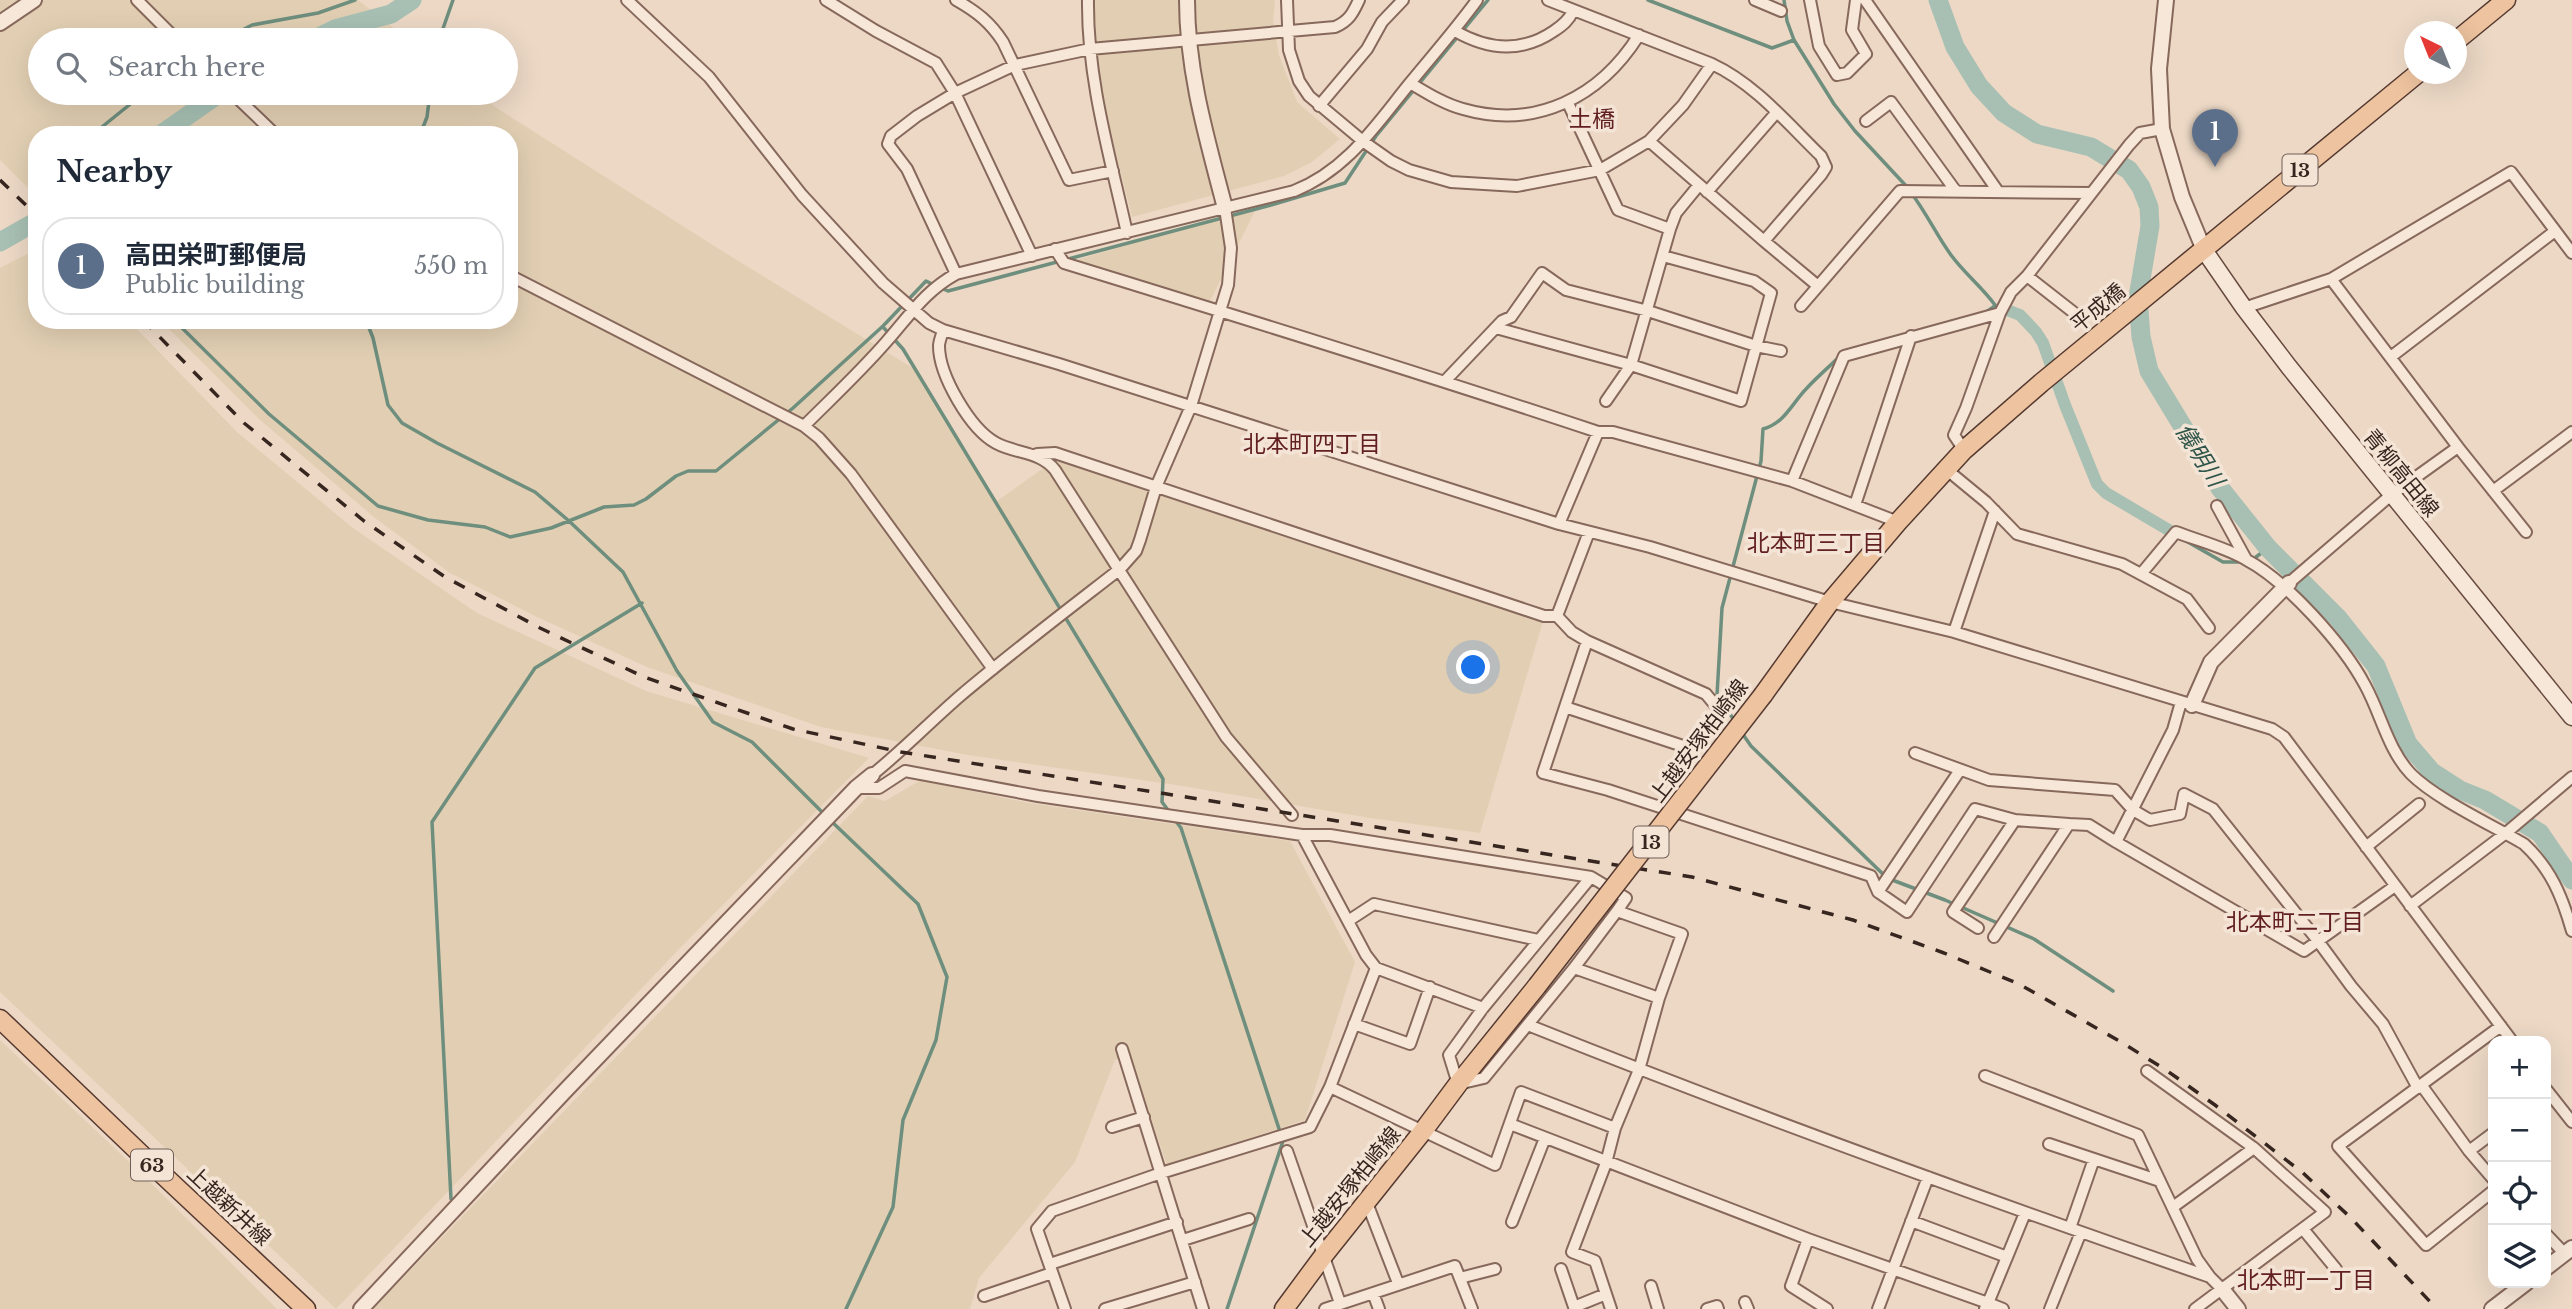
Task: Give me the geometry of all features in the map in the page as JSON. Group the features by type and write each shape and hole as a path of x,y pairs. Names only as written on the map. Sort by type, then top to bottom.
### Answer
{"main road":[{"path":"2467,32 2506,0"},
{"name":"13","path":"2204,250 2405,84"},
{"name":"平成橋","path":"2041,383 2204,250"},
{"name":"青柳高田線","path":"2204,250 2244,308 2391,495 2572,718"},
{"name":"上越安塚柏崎線","path":"1285,1309 1324,1255 1639,857 1763,695 1830,602 1964,450 2041,383"},
{"name":"上越新井線","path":"0,1019 306,1309"}],"street":[{"path":"0,23 34,0"},
{"path":"136,0 165,28"},
{"path":"627,0 709,77 802,195 883,283 912,309 943,330 1559,524 1830,602 1954,632 2272,729 2284,737 2508,1036"},
{"path":"826,0 936,63 955,93 1032,256"},
{"path":"956,0 981,14 993,26 1015,65 1069,180 1113,171"},
{"path":"1088,0 1096,97 1127,233"},
{"path":"361,1309 564,1092 856,788 901,752 933,720 993,669 1120,569 1136,551 1156,487 1191,406 1228,285 1231,248 1225,208 1195,91 1187,0"},
{"path":"1287,0 1289,51 1299,81 1319,106 1391,161 1409,170 1451,182 1517,186 1600,170 1649,141 1683,105 1712,64"},
{"path":"956,274 907,169 888,144 888,140 917,116 955,93 1015,65 1090,49 1335,27 1351,17 1359,0"},
{"path":"1319,106 1367,49 1382,22 1403,0"},
{"path":"804,426 888,340 912,309 939,283 956,274 1127,233 1308,185 1336,168 1364,142 1477,0"},
{"path":"1548,0 1730,72 1746,83 1825,160 1826,167 1821,175 1764,241"},
{"path":"1755,0 1781,11 1777,0"},
{"path":"1810,0 1819,46 1837,75 1847,73 1866,54 1852,30 1856,0"},
{"path":"1865,0 1997,190"},
{"path":"2166,0 2159,69 2162,129 2182,197 2204,250"},
{"path":"1455,31 1485,44 1513,47 1541,40 1562,25 1573,11"},
{"path":"1410,83 1447,103 1490,114 1533,113 1568,103 1605,79 1639,36"},
{"path":"1866,121 1891,102 1955,190"},
{"path":"1568,103 1618,210 1670,229"},
{"path":"245,105 267,126"},
{"path":"1606,401 1631,365 1676,213 1703,189 1776,113"},
{"path":"1964,450 1954,435 2000,313 2011,292 2027,276 2140,133 2162,129"},
{"path":"1649,141 1818,286"},
{"path":"2244,308 2331,279 2511,172 2572,253"},
{"path":"1801,306 1900,191 1997,190 2091,194"},
{"path":"2392,356 2555,231"},
{"path":"1055,249 1064,263 1366,359 1444,381 1598,432 1613,432 1792,481 1898,522"},
{"path":"1496,328 1631,365 1741,401 1772,293 1754,281 1663,256"},
{"path":"1444,381 1502,321 1511,317 1542,273 1566,290 1648,311 1756,346 1781,351"},
{"path":"2027,276 2082,319"},
{"path":"2331,279 2526,532"},
{"path":"518,280 804,426 851,474 993,669"},
{"path":"1792,481 1844,356 2000,313"},
{"path":"943,330 939,344 948,385 979,430 998,444 1048,461 1226,737 1292,815"},
{"path":"1855,505 1911,336"},
{"path":"1559,524 1598,432"},
{"path":"2493,491 2572,433"},
{"path":"2116,842 2211,662 2304,569 2391,495 2458,447"},
{"path":"1033,454 1055,453 1544,616 1557,615"},
{"path":"1947,470 1995,511 2017,534 2122,564 2187,599 2209,628"},
{"path":"2217,506 2246,559"},
{"path":"1954,632 1995,511"},
{"path":"1557,615 1589,532"},
{"path":"2141,574 2176,532 2246,559 2286,585 2347,657 2365,685 2399,758 2411,773 2427,787 2508,831 2524,844 2549,872 2557,886 2572,931"},
{"path":"1557,615 1572,632 1587,641 1706,694 1720,711 1692,749 1565,707"},
{"path":"1587,641 1543,773 1608,790 1871,876 1878,892 1908,912 1975,809 2015,820 2089,825 2304,951 2395,886"},
{"path":"1915,753 1989,780 2115,790 2133,810 2150,820 2180,814 2184,794 2213,809 2383,1024 2420,1087 2488,1173"},
{"path":"1878,892 1960,770"},
{"path":"856,788 879,788 905,771 1038,796 1302,835 1330,835 1591,877 1626,898 1574,968 1484,1078 1458,1084 1449,1055 1538,940 1591,877"},
{"path":"2410,906 2508,831 2572,777"},
{"path":"2366,847 2419,804"},
{"path":"1978,928 1953,912 2015,820"},
{"path":"1994,937 2069,824"},
{"path":"1302,835 1376,968 1483,1009"},
{"path":"1348,921 1374,904 1538,940"},
{"path":"1611,1309 1595,1261 1572,1252 1606,1163 1615,1128 1639,1070 1659,998 1682,934 1617,911"},
{"path":"1065,1309 1037,1229 1052,1211 1161,1173 1310,1127 1329,1087 1376,968"},
{"path":"1574,968 1659,998"},
{"path":"1354,1024 1410,1044 1430,987"},
{"path":"1528,1025 1639,1070 2025,1213 2210,1277"},
{"path":"2488,1195 2426,1245 2339,1146 2501,1026"},
{"path":"1122,1049 1203,1309"},
{"path":"2147,1070 2254,1148 2325,1212 2195,1309"},
{"path":"1985,1076 2138,1135 2197,1259 2238,1309"},
{"path":"1329,1087 1495,1165 1521,1092 1615,1128"},
{"path":"2551,1097 2572,1122"},
{"path":"1112,1126 1143,1118"},
{"path":"1510,1124 1808,1239 1893,1268 1986,1306 2003,1309"},
{"path":"2469,1151 2488,1137"},
{"path":"1512,1222 1545,1138"},
{"path":"2049,1144 2160,1181"},
{"path":"2173,1207 2254,1148"},
{"path":"1287,1151 1324,1255 1332,1307 1455,1266 1472,1309"},
{"path":"2050,1309 2076,1230 2094,1160"},
{"path":"1878,1309 1928,1177"},
{"path":"1367,1203 1398,1283"},
{"path":"1986,1306 2025,1213"},
{"path":"1183,1240 1249,1219"},
{"path":"1911,1221 2007,1257"},
{"path":"984,1296 1051,1268 1177,1223"},
{"path":"2303,1229 2336,1269"},
{"path":"2551,1238 2568,1251 2551,1264"},
{"path":"1808,1239 1791,1286 1827,1309"},
{"path":"1460,1278 1495,1269"},
{"path":"1561,1269 1574,1307 1606,1294"},
{"path":"1105,1309 1195,1282"},
{"path":"1651,1286 1658,1309"},
{"path":"2492,1309 2519,1288"},
{"path":"1373,1293 1379,1309"},
{"path":"1707,1309 1717,1306 1718,1309"}],"shaded area":[{"path":"0,0 358,0 394,28 28,28 28,105 492,105 916,370 997,501 1055,460 1226,512 1543,621 1480,833 968,755 821,727 647,667 537,617 450,573 375,518 259,419 169,329 518,329 518,126 28,126 28,188 0,160"},
{"path":"1094,0 1275,0 1273,22 1279,55 1297,102 1340,139 1312,162 1284,176 1132,217 1099,87"},
{"path":"1257,207 1210,301 1073,261"},
{"path":"28,254 28,329 137,329 238,433 353,528 477,613 646,691 869,758 682,946 336,1309 0,992 0,268"},
{"path":"921,780 1029,803 1290,841 1355,962 1305,1120 1167,1165 1129,1055 1115,1060 1075,1162 979,1278 970,1309 373,1309 868,796 885,801"},
{"path":"0,1040 144,1176 277,1309 0,1309"}],"waterway":[{"path":"246,28 318,13 355,0"},
{"path":"339,28 391,14 412,0"},
{"path":"443,28 453,0"},
{"path":"941,288 948,291 1345,183 1376,136 1488,0"},
{"path":"1648,0 1772,48 1794,40"},
{"path":"1784,0 1787,21 1794,40 1834,104 1908,188"},
{"name":"儀明川","path":"1938,0 1955,47 1979,86 2004,113 2037,134 2091,147 2129,170 2141,187 2149,207 2150,226 2138,297 2141,337 2149,371 2220,488 2268,548 2338,618 2376,666 2408,744 2432,772 2540,833 2572,880"},
{"path":"103,126 129,105"},
{"path":"173,126 203,105"},
{"path":"424,126 428,105"},
{"path":"1912,194 1951,255 1995,305"},
{"path":"0,242 28,226"},
{"path":"183,329 269,414 378,506 428,520 485,527 510,537 551,528 604,507 634,505 676,476 688,471 716,471 793,408 883,326 926,281 934,285"},
{"path":"1986,312 1995,306"},
{"path":"2007,310 2020,315 2043,343 2097,484 2106,493 2172,532"},
{"path":"883,327 903,349 1163,779 1162,802 1171,814"},
{"path":"370,329 388,405 402,423 535,492 569,521 623,572 677,671 713,722 752,742 825,815"},
{"path":"1734,720 1717,695 1722,608 1761,461 1763,429 1783,417 1807,388 1839,357"},
{"path":"2186,541 2223,562 2238,562"},
{"path":"2256,557 2268,548"},
{"path":"451,1199 432,822 535,668 642,603"},
{"path":"1742,733 1751,746 1887,878 2034,939 2113,991"},
{"path":"830,820 918,904 947,977 936,1040 903,1120 893,1207 846,1309"},
{"path":"1175,820 1181,828 1283,1141 1227,1309"}],"railway":[{"path":"0,180 28,207"},
{"path":"152,329 244,423 364,521 445,577 540,628 644,677 793,729 901,752 1692,877 1853,920 2019,984 2166,1070 2303,1173 2351,1218 2437,1309"}],"place":[{"name":"高田栄町郵便局","path":"2215,167"}],"district":[{"name":"土橋","path":"1592,119"},
{"name":"北本町四丁目","path":"1312,444"},
{"name":"北本町三丁目","path":"1816,543"},
{"name":"北本町二丁目","path":"2295,922"},
{"name":"北本町一丁目","path":"2306,1280"}]}
